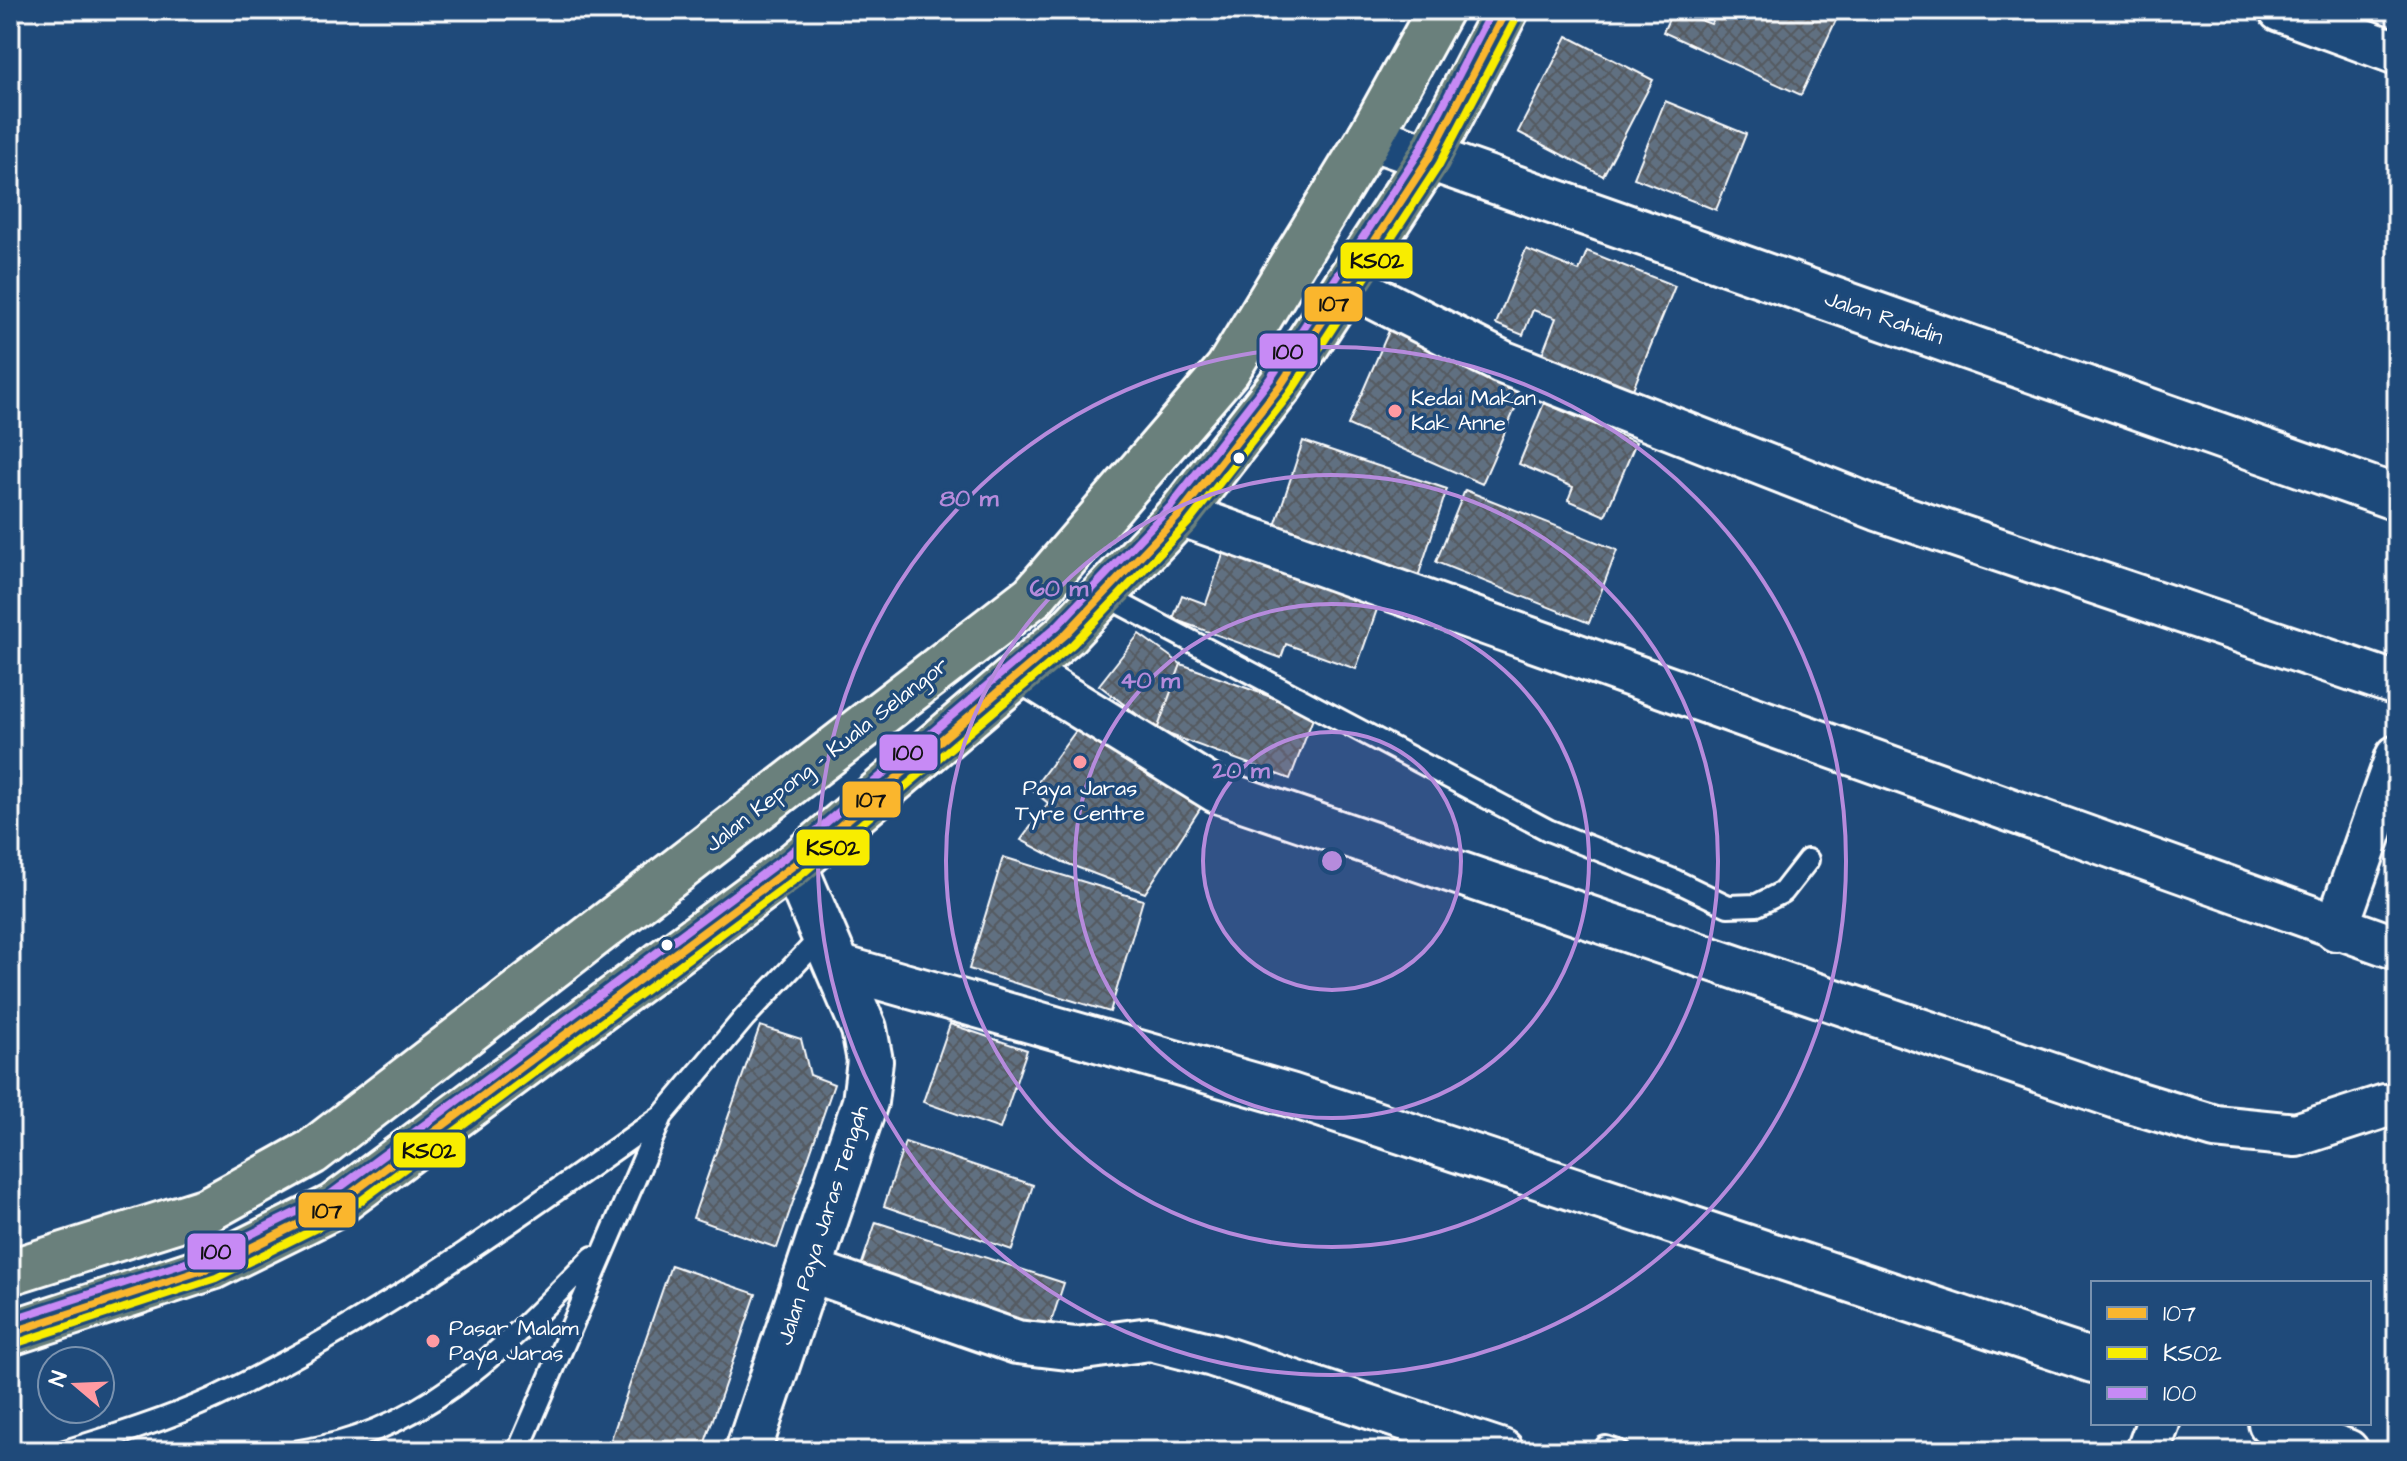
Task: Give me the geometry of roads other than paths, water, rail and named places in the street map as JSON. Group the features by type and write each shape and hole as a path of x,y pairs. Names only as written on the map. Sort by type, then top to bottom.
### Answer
{"highway":[{"name":"Jalan Kepong - Kuala Selangor","path":"10,1272 207,1210 312,1152 1033,596 1228,369 1370,137 1440,10"},
{"path":"10,1333 212,1267 333,1207 794,865 1065,635 1180,514 1280,386 1429,158 1506,10"}],"street":[{"path":"2280,10 2397,53"},
{"name":"Jalan Rahidin","path":"1370,137 2397,498"},
{"path":"1346,283 1502,362 1878,509 2397,684"},
{"path":"1180,514 2336,929 2397,948"},
{"path":"1022,671 1217,791 2123,1099 2215,1127 2296,1135 2385,1106 2397,1106"},
{"path":"2336,929 2397,757"},
{"name":"Jalan Paya Jaras Tengah","path":"752,1450 865,1102 870,1061 864,1029 794,865"},
{"path":"830,950 1290,1095 2091,1360"},
{"path":"809,1270 1017,1342 1076,1349 1150,1339 1213,1355 1502,1451"},
{"path":"2148,1451 2157,1425"},
{"path":"2276,1425 2347,1451"}],"lane":[{"path":"1104,595 1548,830 1674,880 1728,906 1757,905 1783,892 1808,860"},
{"path":"67,1451 213,1398 358,1321 475,1248 662,1116 745,1017 830,950"},
{"path":"518,1451 602,1248 662,1116"},
{"path":"299,1451 335,1446 422,1410 496,1355 602,1248"},
{"path":"67,1451 84,1451"}],"place":[{"name":"Kedai Makan Kak Anne","path":"1395,411"},
{"name":"Paya Jaras Tyre Centre","path":"1080,762"},
{"name":"Pasar Malam Paya Jaras","path":"433,1341"}]}
